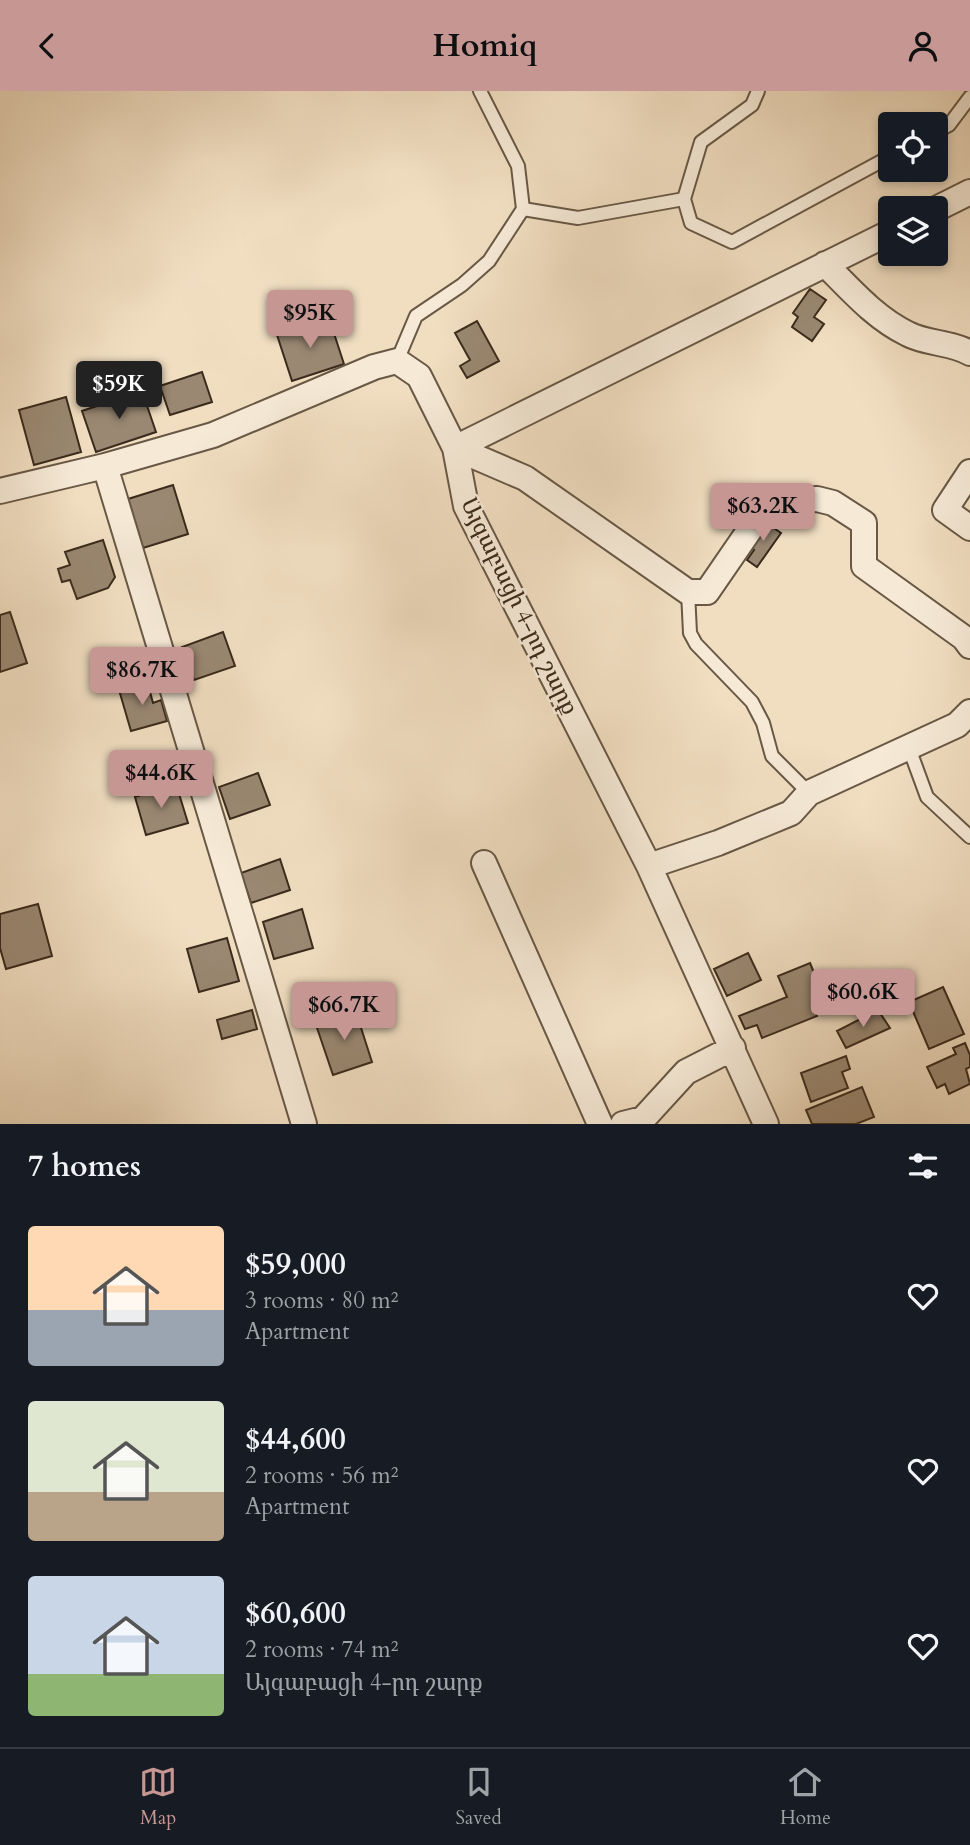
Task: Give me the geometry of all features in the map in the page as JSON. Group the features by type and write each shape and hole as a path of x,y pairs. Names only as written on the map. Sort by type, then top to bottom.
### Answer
{"street":[{"path":"948,203 970,192"},
{"path":"455,448 878,238"},
{"path":"825,264 872,311 910,335 970,353"},
{"path":"0,491 105,466 213,435 374,367 397,361"},
{"name":"Այգաբացի 4-րդ շարք","path":"397,361 419,376 455,448 466,506 649,866 766,1124"},
{"path":"455,448 525,478 688,592 706,592 764,509 787,501 817,499 833,503 864,523 864,566 964,638 970,646"},
{"path":"105,466 304,1124"},
{"path":"970,472 945,510 970,528"},
{"path":"649,866 718,843 791,813 809,793 957,725 970,712"},
{"path":"484,863 600,1124"},
{"path":"623,1124 643,1119 686,1072 733,1048"}],"lane":[{"path":"397,361 416,316 462,285 489,261 523,209 517,166 480,91"},
{"path":"758,91 752,105 701,142 684,199 691,223 732,242 878,163"},
{"path":"948,126 970,97"},
{"path":"523,209 578,218 684,199"},
{"path":"688,592 690,633 696,644 752,702 763,723 772,756 809,793"},
{"path":"909,748 927,797 970,838"}],"building":[{"path":"810,289 826,300 814,317 824,324 812,341 792,327 798,317 793,313"},
{"path":"329,318 344,364 292,381 277,335"},
{"path":"477,321 499,361 467,378 460,366 470,360 455,333"},
{"path":"202,372 212,402 170,415 160,386"},
{"path":"142,391 156,432 96,452 82,411"},
{"path":"66,397 81,452 34,465 19,410"},
{"path":"173,485 188,534 143,548 128,499"},
{"path":"765,522 781,533 757,567 747,560 754,550 748,546"},
{"path":"103,540 115,577 108,588 77,599 70,580 62,582 58,569 70,565 65,552"},
{"path":"10,612 27,663 0,672 0,615"},
{"path":"223,632 235,666 194,680 182,647"},
{"path":"147,681 153,703 161,700 167,721 131,731 119,690"},
{"path":"258,773 270,805 230,819 219,787"},
{"path":"176,784 188,823 146,835 135,797"},
{"path":"280,859 290,890 251,903 241,873"},
{"path":"38,904 52,956 6,969 0,948 0,914"},
{"path":"302,909 313,948 274,959 263,922"},
{"path":"227,938 239,981 199,992 187,949"},
{"path":"748,953 761,980 727,996 714,969"},
{"path":"810,963 826,1001 813,1006 817,1016 762,1038 757,1025 745,1029 739,1016 787,997 778,976"},
{"path":"943,987 964,1034 929,1049 909,1002"},
{"path":"355,1009 372,1062 333,1075 315,1022"},
{"path":"252,1010 257,1029 222,1039 217,1020"},
{"path":"878,1010 890,1028 846,1048 837,1031"},
{"path":"965,1043 970,1055 970,1067 966,1069 970,1084 949,1094 945,1084 937,1088 927,1067 956,1054 953,1048"},
{"path":"846,1056 850,1069 842,1072 848,1088 811,1102 801,1073"},
{"path":"862,1087 874,1117 856,1124 812,1124 806,1110"}]}
